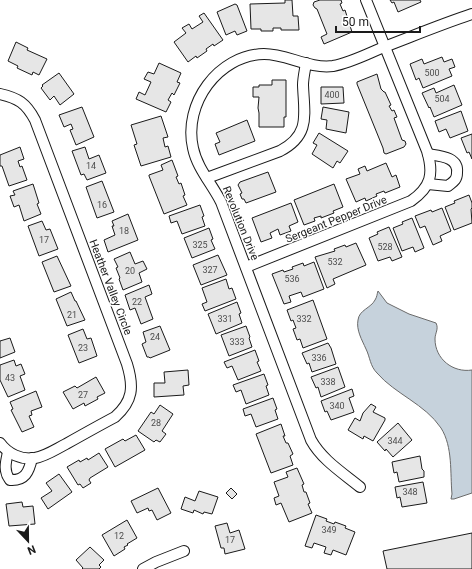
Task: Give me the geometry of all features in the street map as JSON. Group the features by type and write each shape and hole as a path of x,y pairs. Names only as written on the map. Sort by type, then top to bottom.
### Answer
{"street":[{"path":"366,0 428,154 431,163 428,184 448,186 456,180 456,165 453,161 445,157 428,154"},
{"name":"Revolution Drive","path":"360,487 323,456 316,449 311,440 221,202 199,166 195,156 191,135 192,122 199,97 214,76 237,61 250,56 263,54 286,57 306,63 332,66 344,63 472,14"},
{"path":"207,178 280,151 289,146 295,140 301,132 305,122 303,85 306,63"},
{"name":"Heather Valley Circle","path":"0,94 19,100 29,109 35,120 131,378 131,392 128,401 123,409 114,417 45,455 32,458"},
{"name":"Sergeant Pepper Drive","path":"246,267 410,201 420,195 428,184"},
{"path":"0,443 8,452 20,457 32,458 30,467 24,476 17,480 10,480 7,476 5,468 8,452"},
{"path":"143,569 184,551"}],"shaded area":[{"path":"378,291 387,303 409,314 436,323 437,327 435,339 438,353 446,363 452,367 472,370 472,493 451,499 452,494 448,443 441,428 427,412 384,380 371,364 360,335 358,324 359,317 363,311 373,303"}],"building":[{"path":"285,0 292,0 293,16 298,16 299,30 281,30 281,28 273,28 273,31 261,31 261,29 251,29 250,4 285,3"},
{"path":"320,0 341,0 342,3 340,4 343,11 345,10 352,32 324,44 321,37 327,34 317,9 313,5 314,2"},
{"path":"390,0 420,0 421,2 398,12 394,2 392,3"},
{"path":"235,4 237,5 247,31 237,35 235,31 226,35 217,12"},
{"path":"204,13 223,40 214,46 213,44 206,49 207,51 188,62 174,42 186,33 182,28 189,24 192,29 203,22 199,16"},
{"path":"16,42 28,48 27,50 47,59 39,75 33,72 32,75 17,68 18,66 8,61"},
{"path":"442,57 444,62 452,59 455,67 449,69 452,76 423,88 419,78 416,80 410,64 422,59 424,64"},
{"path":"159,63 181,73 177,82 180,83 174,95 172,93 168,100 171,102 166,112 136,99 139,92 145,95 151,82 144,79 148,72 154,74"},
{"path":"59,73 74,94 60,105 54,96 50,100 41,88 43,86 42,85"},
{"path":"377,74 381,89 385,92 391,105 389,106 392,111 394,110 397,117 394,118 402,140 405,141 406,144 404,147 386,154 384,153 357,84 357,82"},
{"path":"272,80 286,80 286,117 284,117 284,127 259,127 259,97 253,97 253,87 259,87 259,85 272,85"},
{"path":"454,85 462,105 434,117 422,93 434,88 436,93"},
{"path":"321,87 343,87 344,103 321,104"},
{"path":"82,107 94,137 76,145 70,130 73,129 71,124 64,127 59,115"},
{"path":"323,107 349,112 346,133 326,129 327,120 321,119"},
{"path":"461,111 468,131 450,138 446,129 439,132 435,121"},
{"path":"161,116 168,137 163,138 165,147 168,146 171,157 141,166 134,145 137,144 131,125"},
{"path":"247,120 255,141 219,155 215,144 220,142 216,133"},
{"path":"319,133 348,151 340,163 337,161 333,168 312,154 317,145 313,143"},
{"path":"472,134 472,159 469,152 467,153 461,138"},
{"path":"20,147 24,159 18,161 20,167 22,166 27,180 9,186 2,166 0,166 0,155"},
{"path":"85,147 89,159 99,155 106,173 87,180 84,174 81,175 72,151"},
{"path":"172,160 178,176 176,177 179,184 181,183 185,195 183,196 187,205 164,214 149,175 163,170 161,165"},
{"path":"386,163 392,177 396,175 400,187 385,193 384,191 376,194 377,196 366,201 365,198 356,202 346,179 360,174 358,169 365,166 367,171"},
{"path":"268,172 276,192 246,203 240,194 242,193 238,185 240,182"},
{"path":"102,181 114,212 97,218 86,187"},
{"path":"33,184 39,203 37,204 41,214 24,221 19,205 14,207 10,196 15,195 13,191"},
{"path":"334,184 343,207 333,211 334,213 321,218 321,216 314,218 315,221 304,225 294,200"},
{"path":"469,195 472,203 472,223 454,230 445,207 455,203 454,201"},
{"path":"291,203 298,222 289,226 291,231 280,235 278,229 270,233 272,238 261,242 252,218"},
{"path":"200,205 204,216 202,217 205,226 182,234 177,221 171,223 169,216"},
{"path":"442,208 451,231 440,236 442,241 433,245 425,226 420,228 415,216 431,210 432,212"},
{"path":"128,214 138,240 108,252 104,240 115,235 112,221"},
{"path":"412,218 424,248 415,252 413,247 402,251 393,228"},
{"path":"42,221 46,230 50,229 58,249 39,256 28,226"},
{"path":"389,227 402,257 392,261 390,257 378,261 369,238 378,234 377,232"},
{"path":"209,228 213,239 211,240 215,249 192,258 184,238"},
{"path":"356,243 366,265 333,279 335,284 327,288 315,257 335,251 334,249 345,245 346,247"},
{"path":"130,252 135,264 143,261 147,269 139,273 142,282 123,290 116,268 118,267 114,259"},
{"path":"218,255 227,275 201,285 193,265"},
{"path":"57,256 71,286 54,292 42,262"},
{"path":"314,262 324,289 303,297 301,292 289,296 291,302 284,304 272,274 283,270 284,272 293,269 292,267 303,263 304,266"},
{"path":"226,279 229,289 232,288 236,299 205,311 202,304 207,302 202,288"},
{"path":"149,285 152,294 145,297 153,319 141,324 135,308 130,310 125,295"},
{"path":"71,292 85,320 67,326 56,299"},
{"path":"313,300 327,339 303,348 300,339 297,340 293,329 296,328 293,320 291,321 287,310"},
{"path":"237,302 241,313 239,314 242,323 216,334 208,314"},
{"path":"160,326 170,350 150,358 147,357 142,344 146,342 143,332"},
{"path":"246,326 252,347 229,356 221,335"},
{"path":"83,329 87,339 91,338 97,356 79,363 68,335"},
{"path":"10,338 15,352 0,358 0,341"},
{"path":"328,343 336,364 312,372 309,363 307,364 302,353"},
{"path":"255,350 259,361 257,362 261,371 238,380 232,366 227,368 224,362"},
{"path":"14,360 16,366 21,364 25,374 20,376 25,390 8,397 0,380 0,365"},
{"path":"338,367 345,387 321,397 318,387 316,388 311,377"},
{"path":"188,370 189,385 183,386 184,395 154,397 154,383 165,383 164,372"},
{"path":"264,374 268,385 266,386 269,395 246,404 241,390 236,392 233,385"},
{"path":"96,377 105,393 97,397 98,399 85,406 84,403 73,409 63,392 75,386 77,388"},
{"path":"352,389 354,396 349,398 354,412 331,420 327,411 325,412 321,401"},
{"path":"36,391 42,407 31,411 32,415 29,416 34,427 22,432 11,410 13,409 10,402"},
{"path":"273,398 277,409 275,410 278,419 256,427 251,414 245,416 243,409"},
{"path":"371,404 376,407 373,412 385,418 373,441 364,436 363,439 348,430 355,418 360,421 363,413"},
{"path":"160,405 173,414 162,431 166,434 160,442 156,440 154,442 138,431 151,412 154,414"},
{"path":"398,423 412,440 393,457 377,442"},
{"path":"281,424 285,436 283,436 293,454 290,456 293,465 271,473 256,434"},
{"path":"136,435 145,450 115,467 105,449 123,439 125,441"},
{"path":"99,453 108,467 90,478 89,480 91,483 83,488 80,484 78,485 67,467 79,460 80,462 87,458 88,460"},
{"path":"420,456 424,477 399,482 397,472 394,473 392,462"},
{"path":"297,468 304,484 302,485 310,503 308,504 312,513 289,522 281,503 276,505 274,498 279,496 274,482 288,477 286,472"},
{"path":"59,474 72,492 48,509 41,498 52,491 46,483"},
{"path":"423,482 427,503 402,507 400,497 397,498 395,487"},
{"path":"158,488 171,513 157,520 152,510 149,511 148,508 137,513 131,501"},
{"path":"231,488 237,494 232,499 226,493"},
{"path":"199,491 218,497 212,514 204,512 203,514 194,510 193,513 181,509 185,497 195,501"},
{"path":"22,502 23,507 33,506 35,524 9,526 6,504"},
{"path":"316,515 327,519 326,521 334,524 335,522 346,526 345,528 355,532 346,555 333,550 331,555 324,553 326,547 314,543 312,548 305,546"},
{"path":"127,520 137,538 127,544 128,545 124,547 125,549 114,556 102,535"},
{"path":"227,523 230,533 239,530 245,549 225,554 224,548 221,548 215,526"},
{"path":"472,533 472,569 387,569 383,551"},
{"path":"90,547 104,560 99,565 101,567 99,569 82,569 83,568 76,560"}]}
